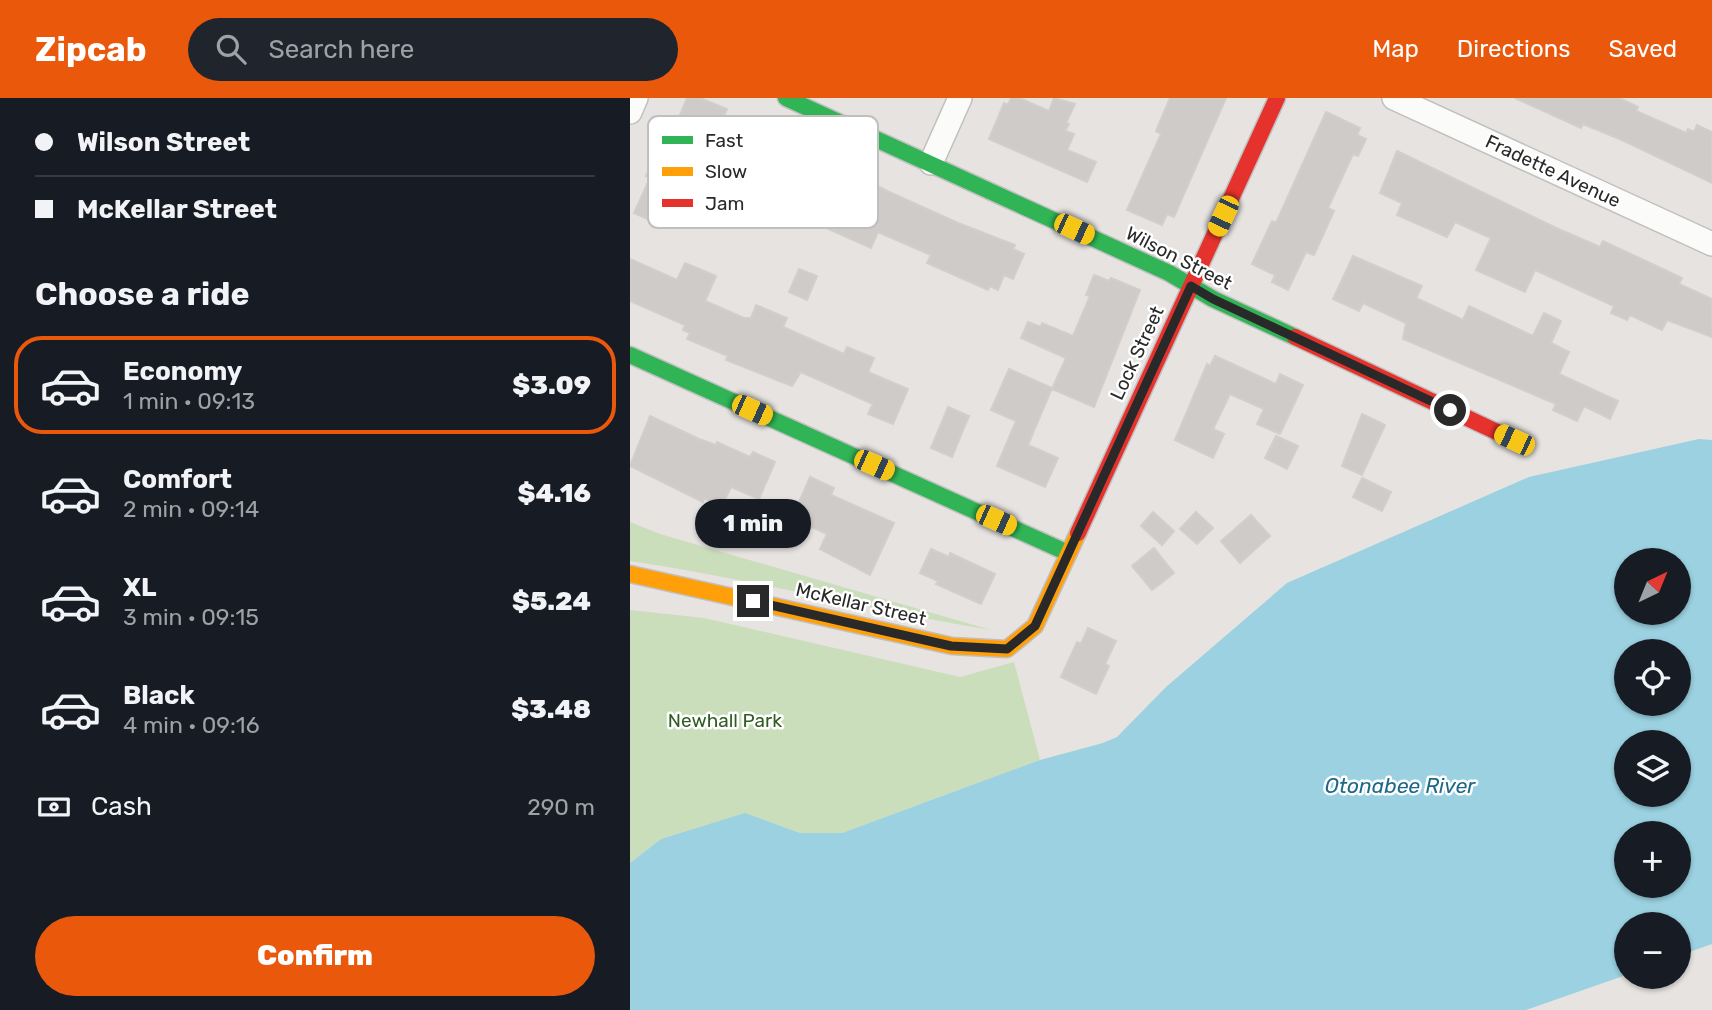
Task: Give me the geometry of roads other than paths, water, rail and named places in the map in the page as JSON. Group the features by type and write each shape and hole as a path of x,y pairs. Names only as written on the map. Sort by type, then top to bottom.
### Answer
{"street":[{"path":"630,112 636,98"},
{"name":"Wilson Street","path":"786,98 826,116"},
{"path":"931,163 960,98"},
{"name":"Lock Street","path":"1035,626 1277,98"},
{"name":"Fradette Avenue","path":"1394,98 1712,244"},
{"name":"Wilson Street","path":"878,139 1156,267 1213,299 1514,440"},
{"path":"630,355 1068,553"},
{"name":"McKellar Street","path":"630,574 951,646 1007,649 1035,626"}],"water":[{"name":"Otonabee River","path":"1699,439 1712,440 1712,944 1691,951 1691,912 1614,912 1614,979 1526,1010 630,1010 630,863 661,839 745,813 800,833 842,833 1040,760 1103,743 1117,737 1166,687 1287,583 1529,477"}],"park label":[{"name":"Newhall Park","path":"725,720"}]}
